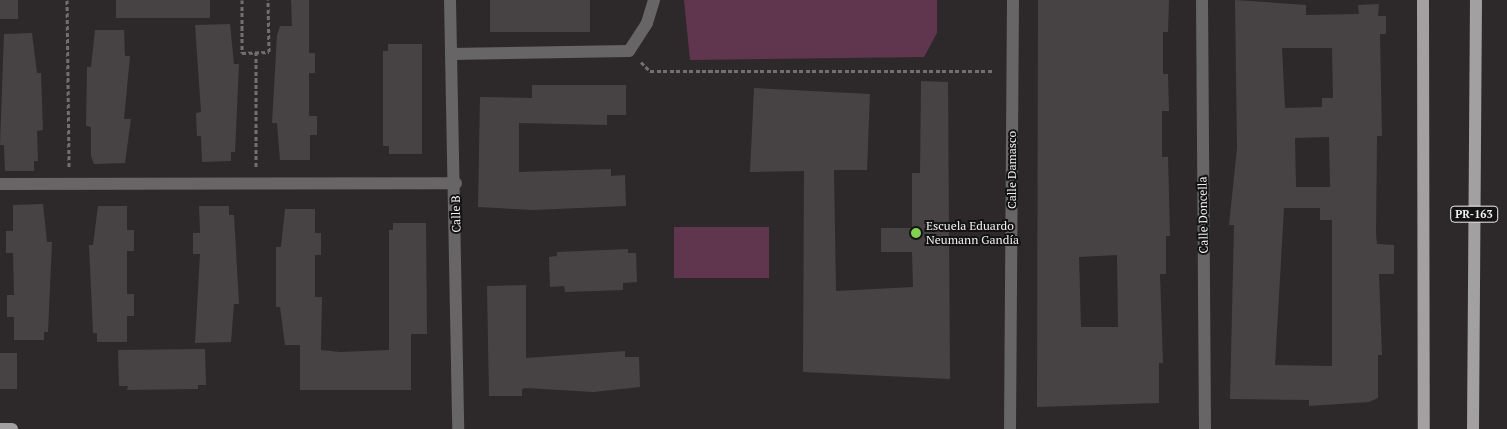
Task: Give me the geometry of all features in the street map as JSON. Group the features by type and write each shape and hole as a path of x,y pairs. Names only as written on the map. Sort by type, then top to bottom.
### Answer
{"main road":[{"path":"1423,0 1424,429"},
{"name":"PR-163","path":"1473,429 1476,0"},
{"path":"0,429 12,429"}],"street":[{"name":"Calle B","path":"450,0 456,183 458,429"},
{"path":"451,54 629,51 647,24 654,0"},
{"name":"Calle Damasco","path":"1010,429 1013,0"},
{"name":"Calle Doncella","path":"1202,0 1205,429"},
{"path":"0,184 456,183"}],"path":[{"path":"67,0 69,184"},
{"path":"242,0 242,52 269,52 268,0"},
{"path":"629,51 650,71 994,71"},
{"path":"256,52 256,184"}],"shaded area":[{"path":"684,0 937,0 937,33 924,57 690,60"},
{"path":"674,227 769,227 769,278 674,278"}],"building":[{"path":"0,0 18,0 18,19 0,19"},
{"path":"116,0 210,0 210,18 116,18"},
{"path":"291,0 309,0 309,53 315,53 315,73 309,73 309,116 317,116 317,135 310,135 310,160 280,160 277,123 272,123 277,35 280,26 292,26"},
{"path":"490,0 590,0 590,32 490,32"},
{"path":"1038,0 1169,0 1168,32 1163,32 1163,74 1168,74 1169,111 1162,111 1162,157 1168,157 1170,236 1166,236 1166,274 1160,274 1163,363 1159,363 1159,403 1037,407","holes":["1117,255 1118,327 1081,327 1079,257"]},
{"path":"1235,0 1306,5 1306,15 1359,14 1358,5 1379,4 1378,16 1386,16 1386,34 1380,34 1382,136 1377,136 1376,233 1377,244 1394,245 1394,274 1379,274 1382,355 1378,355 1378,398 1369,402 1309,406 1309,400 1230,399 1234,225 1229,225 1237,148","holes":["1282,48 1332,48 1333,98 1322,98 1322,107 1285,108","1329,137 1330,187 1296,187 1295,138","1284,208 1320,208 1320,220 1332,220 1332,366 1275,365"]},
{"path":"230,24 234,64 239,64 235,152 231,152 231,161 202,162 201,136 197,136 196,113 201,112 195,25"},
{"path":"95,30 124,30 125,56 130,56 124,119 131,119 125,163 94,164 91,156 91,127 86,126 87,67 91,67"},
{"path":"32,33 37,73 41,73 43,130 37,131 38,161 34,161 34,171 5,171 4,145 0,145 4,34"},
{"path":"388,44 422,44 422,154 389,154 389,146 383,146 383,51 388,51"},
{"path":"921,81 948,82 950,379 803,372 804,171 750,172 754,88 870,94 867,170 834,170 836,291 913,287 912,252 881,252 881,228 912,228 912,173 920,173"},
{"path":"532,85 626,85 626,115 607,115 607,125 519,123 519,172 611,169 611,176 625,175 626,206 533,210 478,207 480,97 532,98"},
{"path":"43,204 47,242 52,242 48,332 44,332 44,340 14,340 14,317 7,317 7,295 14,295 13,253 6,253 6,231 13,231 13,205"},
{"path":"98,206 127,206 127,230 134,230 134,251 127,251 127,294 134,294 134,316 127,316 127,342 97,342 97,333 93,333 89,245 93,245"},
{"path":"199,206 229,206 229,215 234,215 239,304 234,304 231,342 195,343 200,254 193,254 193,233 200,233"},
{"path":"285,209 315,209 315,233 321,233 321,255 315,255 315,297 322,297 321,350 340,352 389,350 389,230 393,230 393,223 426,223 427,334 411,334 411,390 300,390 300,345 285,345 280,307 276,307 276,247 281,247"},
{"path":"628,249 628,253 636,253 637,282 623,283 623,290 565,292 564,286 550,287 549,257 557,256 557,252"},
{"path":"526,285 526,358 625,351 625,357 639,357 640,387 593,392 526,388 522,389 522,396 489,396 487,286"},
{"path":"205,349 206,385 198,385 198,389 127,390 128,386 119,386 118,350"},
{"path":"0,353 17,353 17,389 0,389"}],"place":[{"name":"Escuela Eduardo Neumann Gandía","path":"916,233"}]}
